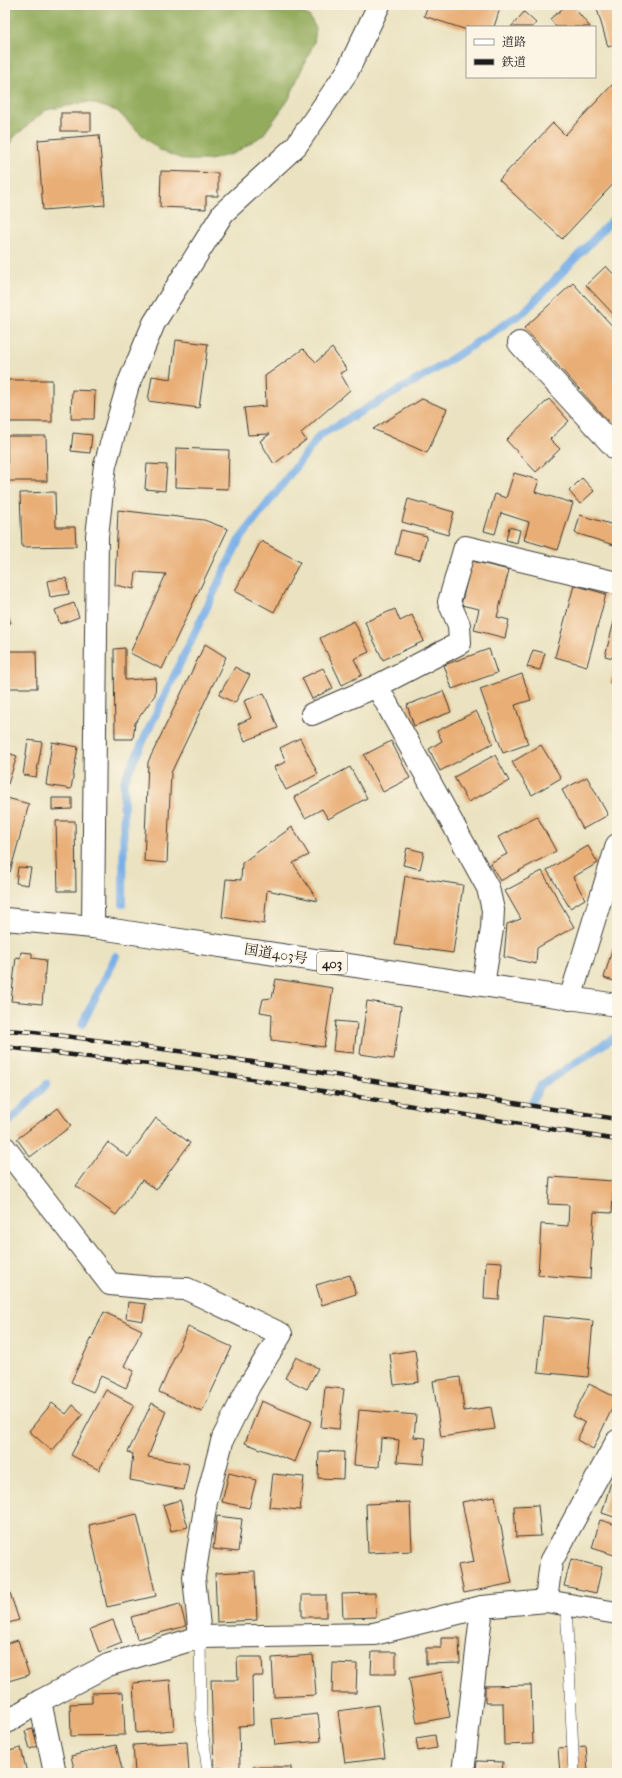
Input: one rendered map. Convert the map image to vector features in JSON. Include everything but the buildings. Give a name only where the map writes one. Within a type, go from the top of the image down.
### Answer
[{"type":"main road","points":[[93,927],[97,536],[105,465],[128,385],[154,323],[222,213],[296,146],[347,72],[379,5]]},
{"type":"main road","points":[[519,343],[617,450]]},
{"type":"main road","points":[[312,714],[377,686],[460,643],[459,625],[449,602],[465,547],[617,583]]},
{"type":"main road","points":[[377,686],[488,888],[493,910],[492,929],[483,985]]},
{"type":"main road","points":[[570,999],[617,845]]},
{"type":"main road","name":"国道403号","points":[[5,919],[93,927],[617,1005]]},
{"type":"main road","points":[[5,1148],[110,1284],[153,1288],[187,1289],[281,1334],[249,1386],[223,1438],[209,1488],[194,1577],[200,1637]]},
{"type":"main road","points":[[556,1602],[551,1562],[617,1441]]},
{"type":"main road","points":[[5,1723],[40,1702],[108,1666],[200,1637],[374,1634],[482,1607],[556,1602],[617,1612]]},
{"type":"main road","points":[[463,1773],[482,1607]]},
{"type":"main road","points":[[40,1702],[55,1773]]},
{"type":"lane","points":[[556,1602],[574,1773]]},
{"type":"lane","points":[[200,1637],[201,1720],[208,1773]]},
{"type":"green space","points":[[5,5],[285,5],[309,16],[316,28],[314,43],[289,99],[263,135],[235,153],[210,160],[185,160],[161,151],[117,111],[89,102],[46,110],[15,136],[5,151]]},
{"type":"waterway","points":[[123,904],[124,781],[238,542],[320,435],[436,369],[525,311],[617,215]]},
{"type":"waterway","points":[[82,1024],[116,956]]},
{"type":"waterway","points":[[532,1102],[541,1085],[615,1037]]},
{"type":"waterway","points":[[5,1126],[47,1084]]},
{"type":"railway","points":[[5,1030],[34,1032],[201,1054],[617,1119]]},
{"type":"railway","points":[[5,1047],[191,1069],[617,1140]]}]
